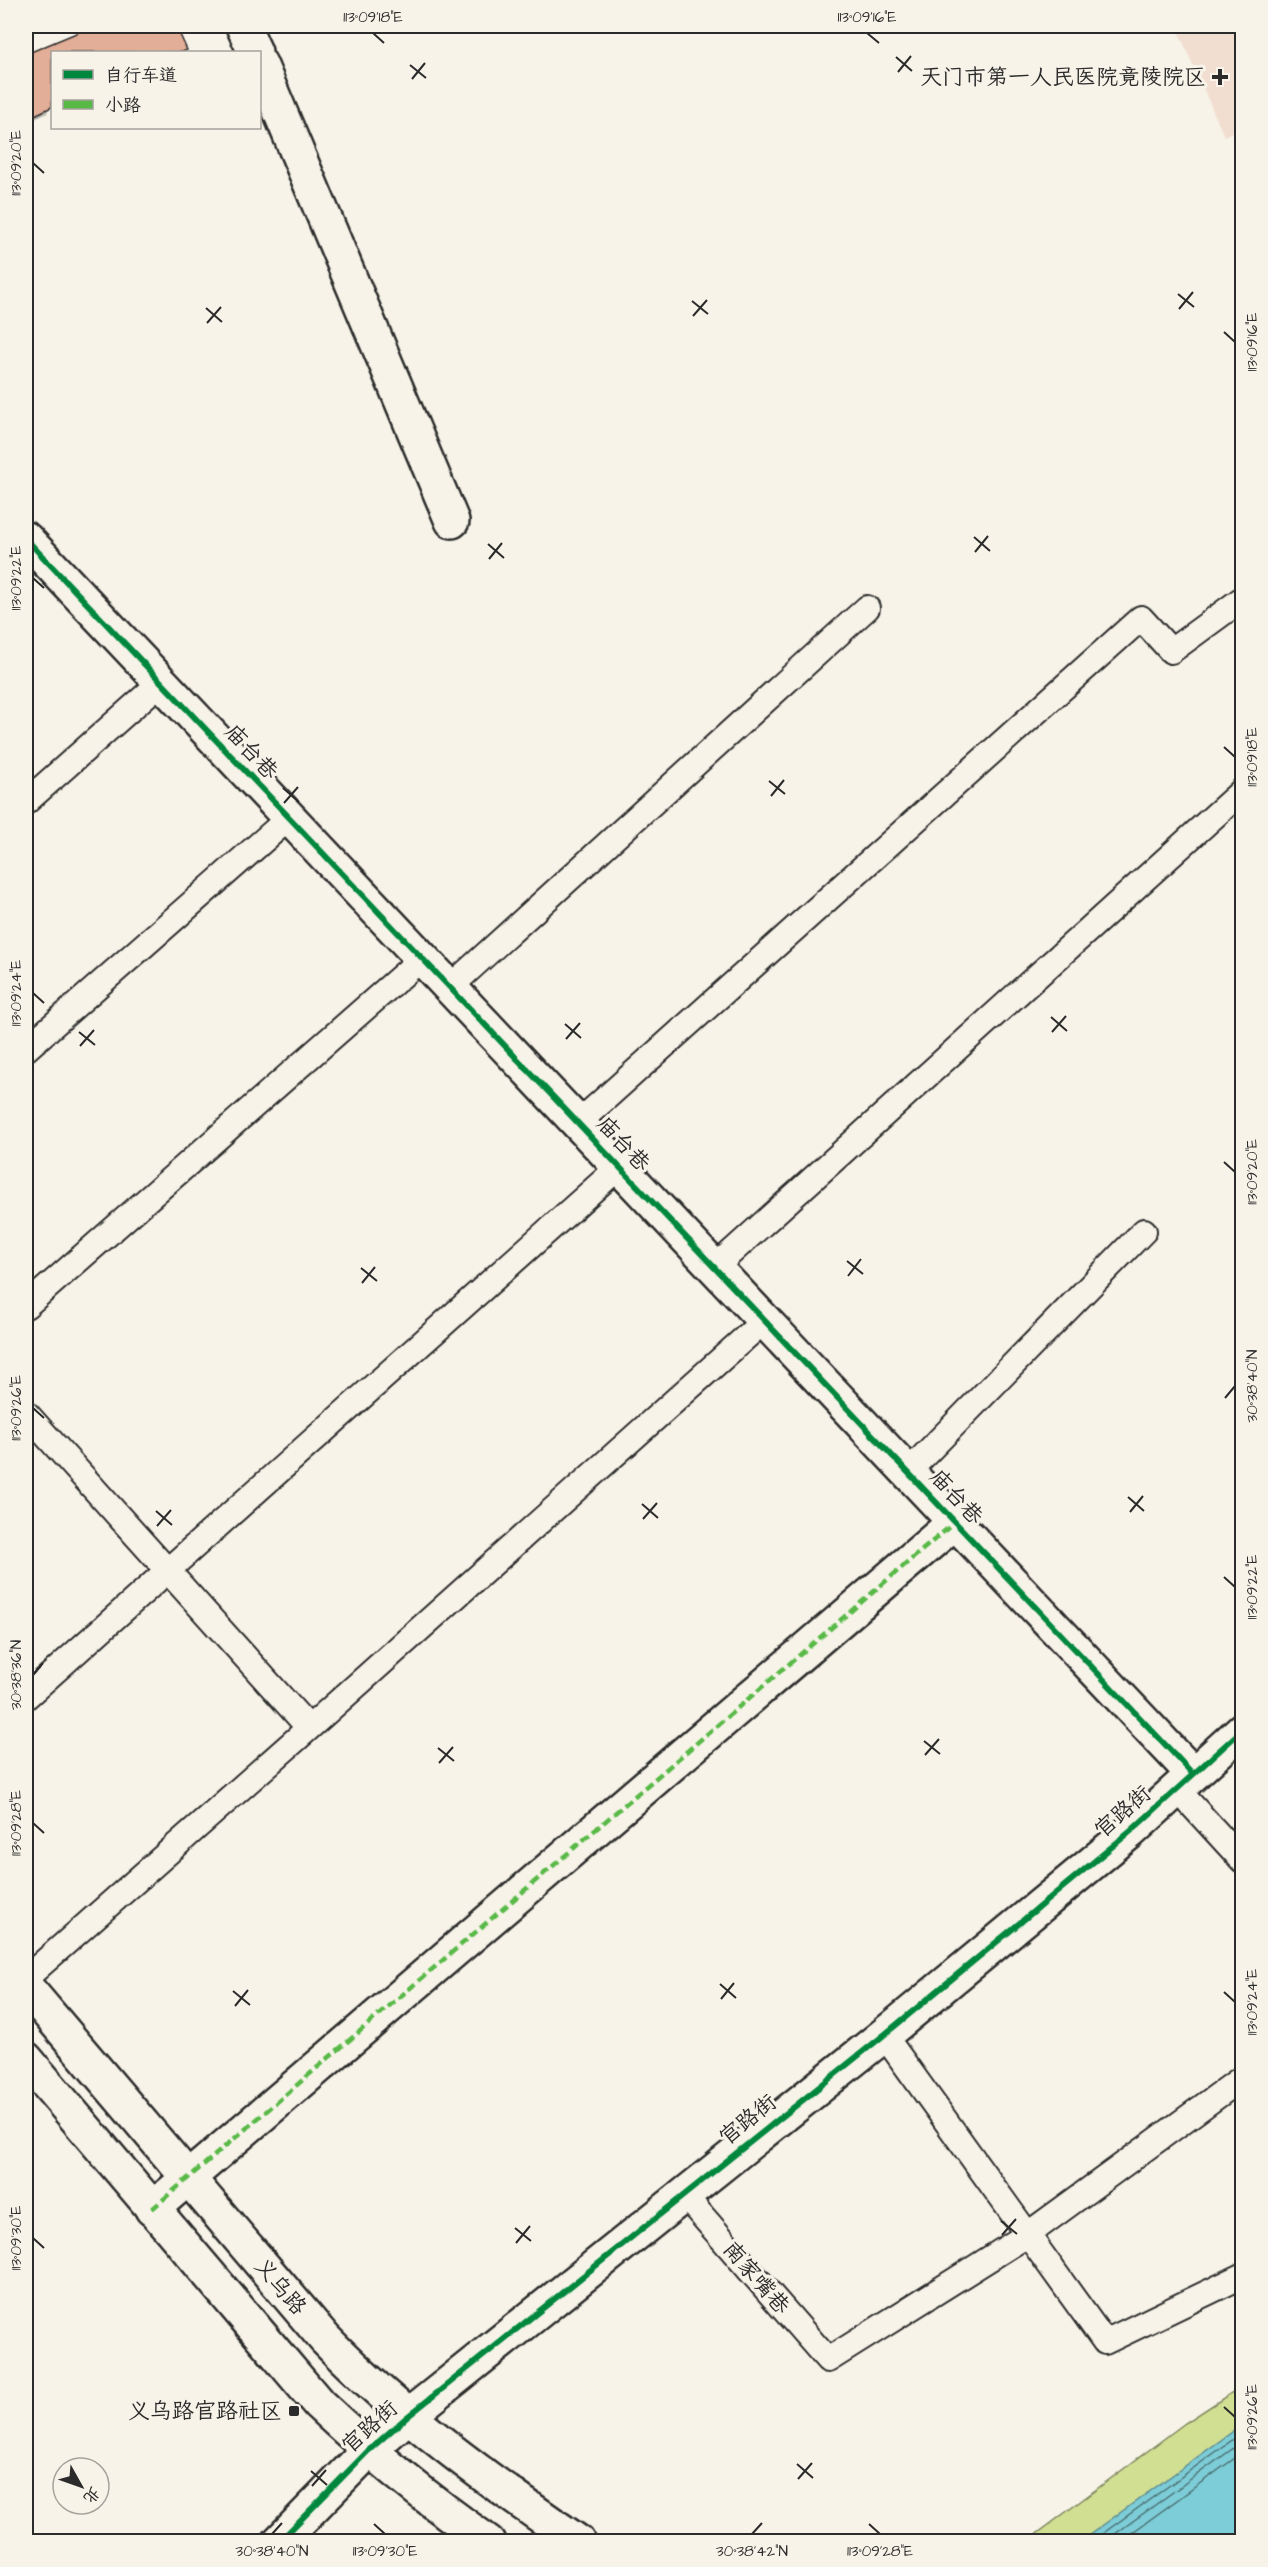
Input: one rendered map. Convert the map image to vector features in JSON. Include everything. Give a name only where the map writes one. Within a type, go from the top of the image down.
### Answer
[{"type":"street","points":[[243,26],[255,51]]},
{"type":"street","points":[[261,66],[452,521]]},
{"type":"street","name":"庙台巷","points":[[26,539],[955,1522],[1185,1781]]},
{"type":"street","points":[[152,2209],[955,1522]]},
{"type":"street","name":"官路街","points":[[279,2541],[368,2451],[407,2417],[884,2035],[1131,1831],[1242,1730]]},
{"type":"street","name":"义乌路","points":[[26,1988],[188,2180],[325,2339],[355,2370],[407,2417],[460,2459],[578,2541]]},
{"type":"street","name":"义乌路","points":[[26,2059],[319,2404],[368,2451],[488,2541]]},
{"type":"lane","points":[[578,1123],[1141,618],[1171,651],[1242,599]]},
{"type":"lane","points":[[449,988],[867,608]]},
{"type":"lane","points":[[26,802],[161,682]]},
{"type":"lane","points":[[714,1268],[1242,791]]},
{"type":"lane","points":[[26,1050],[289,818]]},
{"type":"lane","points":[[26,1306],[421,959]]},
{"type":"lane","points":[[26,1696],[619,1167]]},
{"type":"lane","points":[[908,1472],[1143,1231]]},
{"type":"lane","points":[[26,1978],[765,1320]]},
{"type":"lane","points":[[26,1413],[309,1728]]},
{"type":"lane","points":[[1185,1781],[1242,1860]]},
{"type":"lane","points":[[884,2035],[1105,2342],[1242,2276]]},
{"type":"lane","points":[[1027,2235],[1242,2078]]},
{"type":"lane","name":"南家嘴巷","points":[[684,2195],[828,2360],[1027,2235]]},
{"type":"shaded area","name":"天门市第一人民医院竟陵院区","points":[[1176,26],[1242,26],[1242,128],[1224,136]]},
{"type":"green space","points":[[1242,2386],[1242,2541],[1026,2542],[1185,2423]]},
{"type":"water","points":[[1242,2425],[1242,2541],[1081,2541]]},
{"type":"building","points":[[93,26],[176,26],[187,50],[51,51],[51,107],[26,119],[26,54]]},
{"type":"marked path","points":[[152,2209],[955,1522]]},
{"type":"cycle path","points":[[26,539],[1193,1774]]},
{"type":"cycle path","points":[[279,2542],[368,2451],[407,2417],[884,2035],[1131,1831],[1242,1730]]},
{"type":"place","name":"天门市第一人民医院竟陵院区","points":[[1220,77]]},
{"type":"place","name":"义乌路官路社区","points":[[294,2411]]}]
